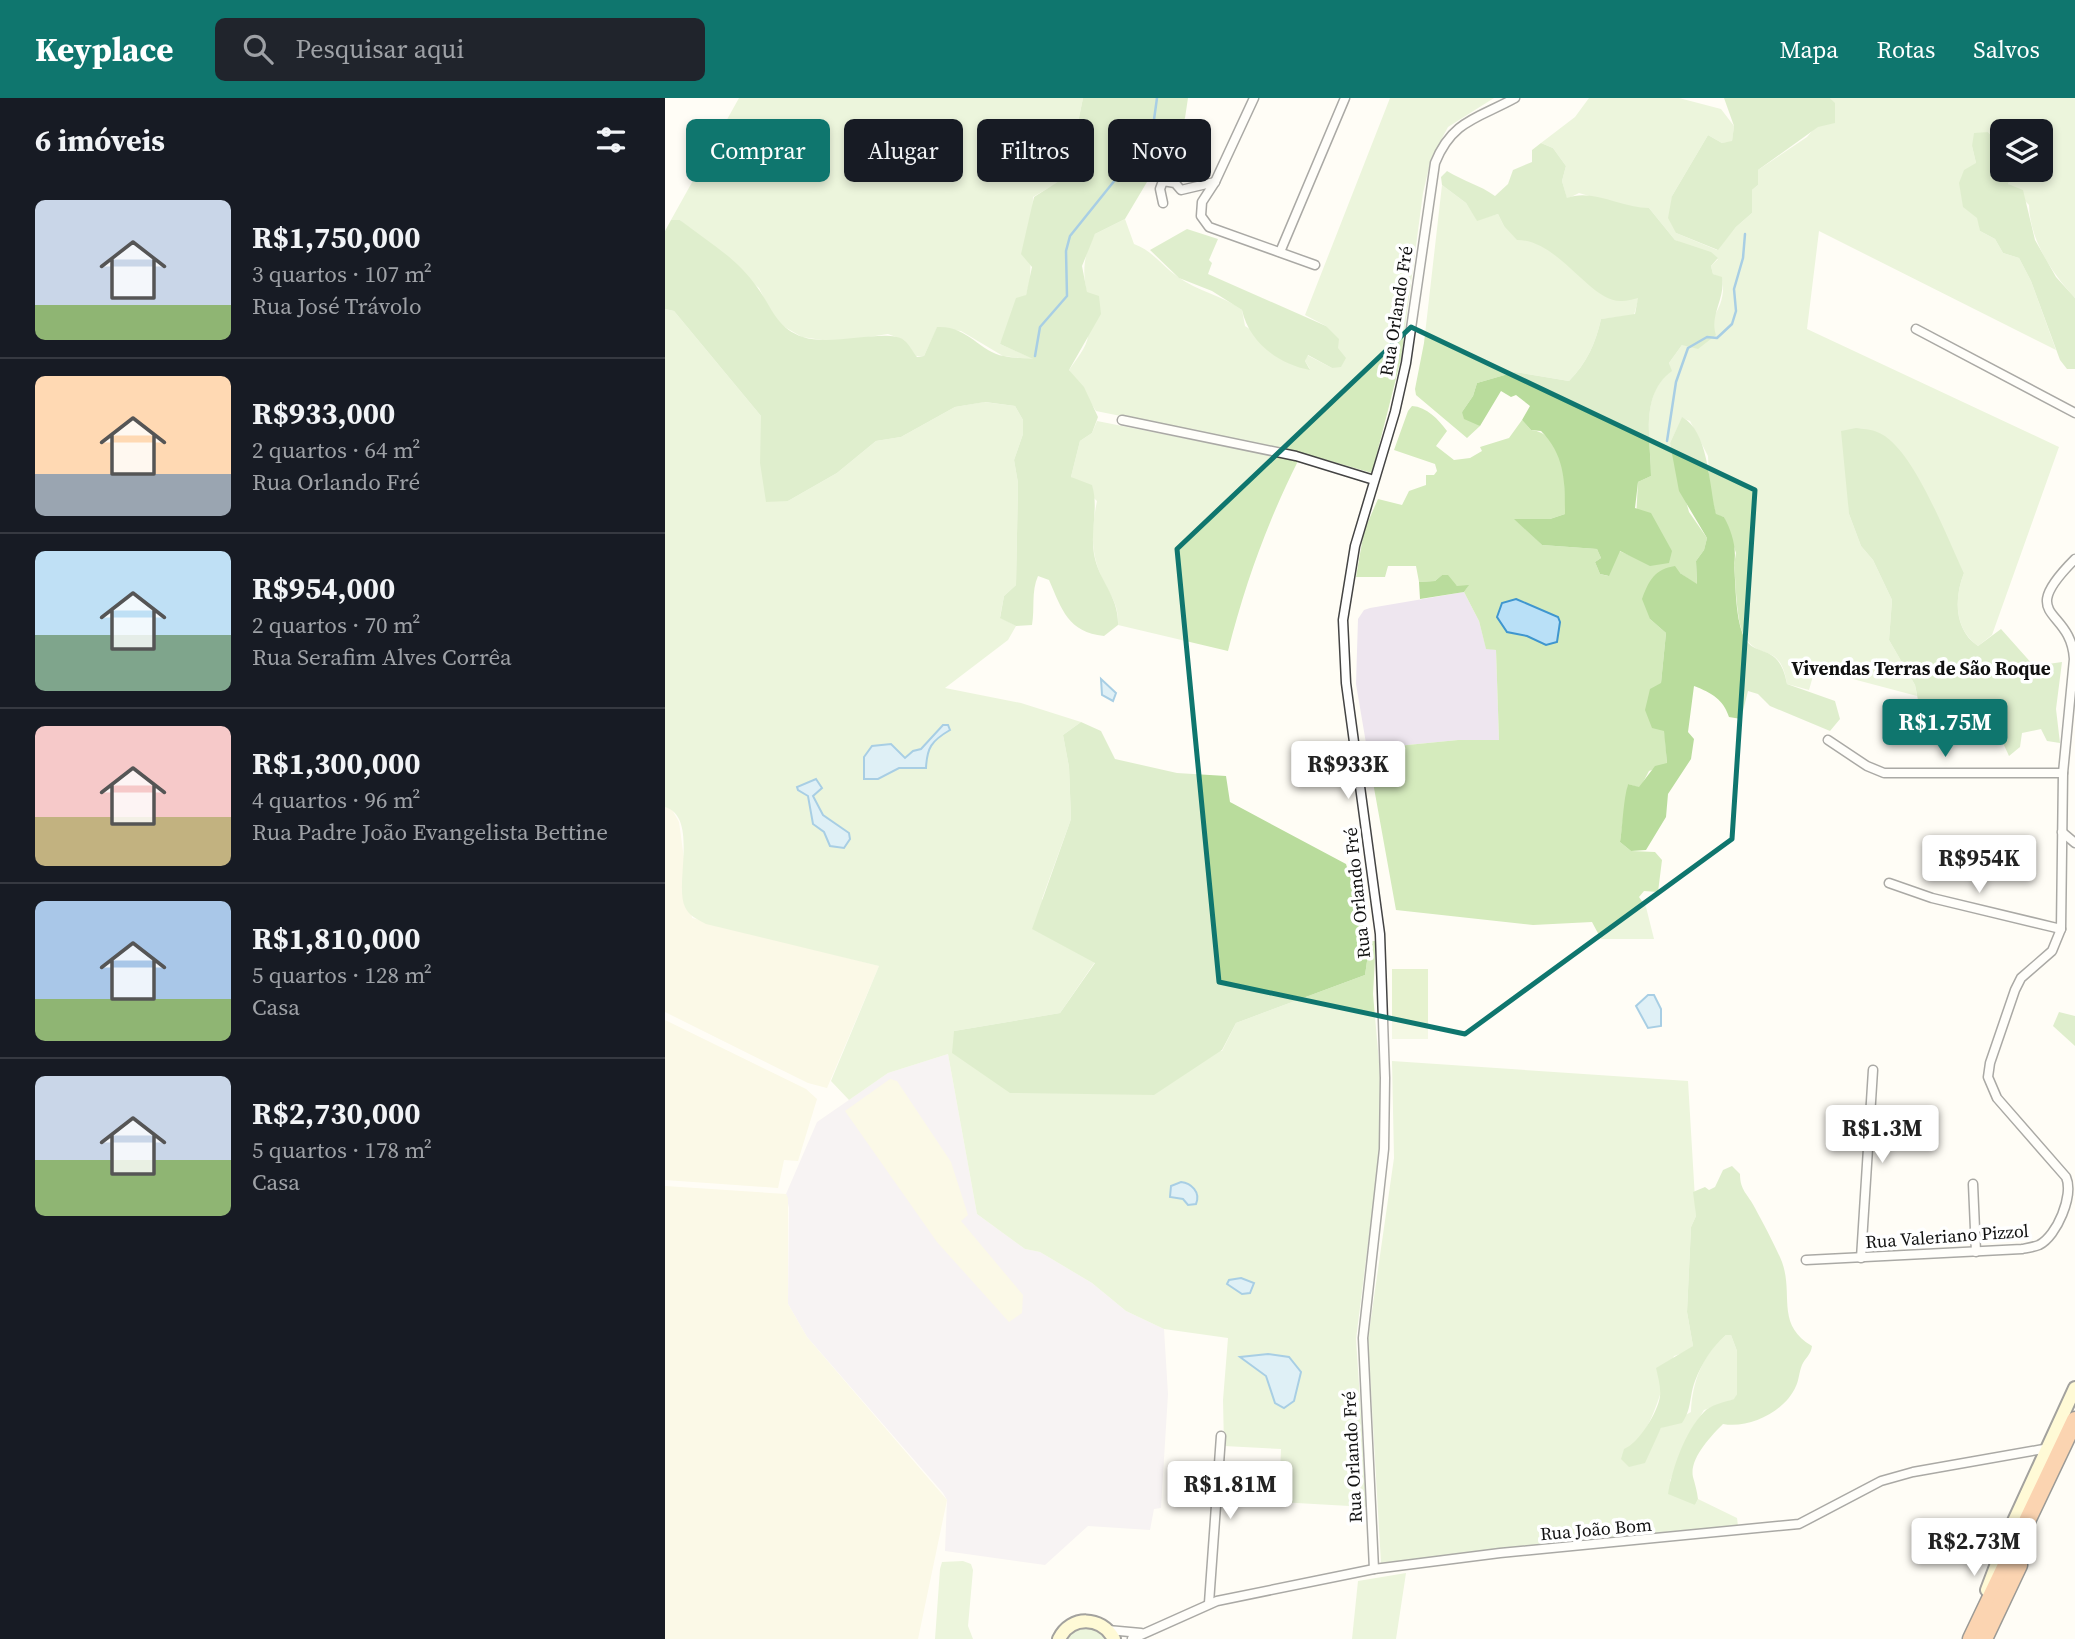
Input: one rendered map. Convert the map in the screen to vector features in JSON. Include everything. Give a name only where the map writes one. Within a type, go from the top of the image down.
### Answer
[{"type":"highway","points":[[1976,1638],[2075,1420]]},
{"type":"highway","points":[[1976,1638],[2074,1451]]},
{"type":"street","name":"Rua Orlando Fré","points":[[1374,1569],[1363,1338],[1384,1149],[1385,1078],[1380,934],[1346,683],[1343,620],[1355,546],[1395,412],[1406,363],[1435,163],[1440,149],[1465,121],[1515,98]]},
{"type":"street","points":[[1254,100],[1215,182],[1202,202],[1201,216],[1209,227],[1315,265]]},
{"type":"street","points":[[1280,251],[1342,100]]},
{"type":"street","points":[[1163,203],[1163,181],[1175,183],[1181,190],[1215,182]]},
{"type":"street","points":[[1916,329],[2075,413]]},
{"type":"street","points":[[1122,420],[1300,457],[1374,480]]},
{"type":"street","points":[[1889,883],[1932,898],[2061,929],[2063,773],[2073,648],[2048,608],[2046,597],[2054,580],[2075,559]]},
{"type":"street","points":[[1828,740],[1867,766],[1884,773],[2063,773]]},
{"type":"street","points":[[2062,832],[2075,843]]},
{"type":"street","name":"Rua Valeriano Pizzol","points":[[1806,1260],[1976,1252],[2040,1244],[2055,1226],[2073,1187],[1997,1098],[1989,1077],[1990,1063],[2015,990],[2021,978],[2052,951],[2061,929]]},
{"type":"street","points":[[1861,1258],[1873,1070]]},
{"type":"street","points":[[1973,1184],[1976,1252]]},
{"type":"street","points":[[1976,1638],[2009,1532],[2075,1388]]},
{"type":"street","points":[[1209,1603],[1221,1436]]},
{"type":"street","name":"Rua João Bom","points":[[1132,1639],[1209,1603],[1374,1569],[1500,1553],[1799,1524],[1881,1481],[1913,1472],[2049,1448]]},
{"type":"street","points":[[1059,1639],[1066,1629],[1081,1621],[1099,1624],[1111,1634],[1141,1633]]},
{"type":"highlighted area","points":[[1411,327],[1755,490],[1732,839],[1465,1034],[1219,982],[1177,549]]},
{"type":"shaded area","points":[[1464,592],[1479,621],[1486,648],[1496,650],[1499,740],[1458,740],[1367,749],[1356,684],[1358,619],[1364,610],[1370,608]]},
{"type":"shaded area","points":[[665,807],[671,808],[679,822],[692,918],[879,966],[827,1088],[808,1083],[665,1012]]},
{"type":"shaded area","points":[[665,1020],[806,1089],[817,1099],[798,1161],[784,1160],[778,1188],[665,1180]]},
{"type":"shaded area","points":[[948,1054],[977,1214],[1025,1249],[1040,1252],[1092,1283],[1126,1311],[1164,1329],[1168,1394],[1161,1508],[1154,1509],[1150,1530],[1088,1526],[1045,1565],[945,1551],[947,1500],[943,1493],[807,1337],[788,1304],[789,1208],[786,1194],[817,1122],[888,1073]]},
{"type":"shaded area","points":[[890,1079],[897,1081],[951,1162],[968,1215],[961,1221],[1023,1295],[1022,1313],[1009,1322],[937,1242],[845,1111]]},
{"type":"shaded area","points":[[665,1186],[786,1194],[788,1304],[807,1337],[947,1500],[918,1639],[665,1639]]},
{"type":"green space","points":[[739,98],[1083,98],[1079,119],[977,119],[977,182],[1058,182],[1033,197],[1030,280],[1026,295],[1000,344],[1036,360],[1003,356],[961,331],[937,328],[924,356],[916,356],[904,340],[888,334],[836,342],[802,337],[776,322],[759,288],[680,220],[671,220],[692,182],[830,182],[830,119],[727,119]]},
{"type":"green space","points":[[1083,98],[1188,98],[1184,119],[1108,119],[1108,182],[1147,182],[1125,219],[1095,234],[1082,266],[1087,292],[1099,296],[1101,314],[1069,370],[1084,387],[1098,417],[1092,433],[1080,441],[1071,477],[1092,485],[1094,494],[1094,554],[1112,597],[1118,625],[1104,636],[1082,630],[1074,624],[1063,610],[1049,580],[1038,576],[1032,625],[1016,626],[1000,618],[1004,596],[1016,585],[1018,483],[1014,460],[1023,434],[1023,420],[1015,406],[985,402],[955,407],[901,437],[876,441],[837,473],[788,501],[766,502],[760,463],[761,416],[674,311],[665,309],[665,231],[671,220],[680,220],[740,267],[757,287],[775,316],[787,328],[803,337],[829,340],[896,337],[904,340],[917,357],[924,356],[937,327],[948,328],[965,334],[995,354],[1033,359],[1000,344],[1016,298],[1026,295],[1032,267],[1021,254],[1034,197],[1058,182],[1094,182],[1094,119],[1079,119]]},
{"type":"green space","points":[[1390,98],[1494,98],[1448,127],[1431,159],[1423,193],[1401,359],[1372,473],[1299,452],[1096,411],[1069,370],[1088,336],[1090,322],[1085,262],[1095,234],[1125,219],[1134,244],[1147,250],[1185,282],[1242,310],[1245,326],[1310,369],[1305,361],[1307,355],[1332,368],[1338,348],[1326,326],[1305,315]]},
{"type":"green space","points":[[1589,98],[1679,98],[1721,109],[1734,126],[1732,142],[1722,143],[1708,135],[1672,196],[1676,233],[1717,250],[1752,213],[1752,190],[1758,185],[1758,170],[1807,137],[1835,104],[1830,98],[2075,98],[2075,298],[2043,255],[2033,231],[2029,205],[2008,184],[2053,182],[2053,119],[1990,119],[1990,134],[1988,132],[1972,146],[1976,163],[1980,231],[1995,239],[2003,253],[2019,258],[2031,281],[2056,350],[1819,231],[1807,329],[2059,447],[1992,635],[1978,646],[1964,631],[1958,603],[1964,573],[1948,542],[1848,490],[1849,514],[1861,546],[1873,560],[1892,600],[1889,640],[1915,685],[1917,696],[1815,669],[1809,690],[1787,684],[1780,662],[1757,649],[1742,631],[1736,592],[1736,553],[1724,517],[1716,515],[1710,492],[1708,456],[1690,421],[1682,418],[1670,443],[1689,512],[1707,538],[1704,550],[1696,561],[1697,585],[1680,573],[1650,619],[1666,633],[1661,683],[1667,764],[1649,771],[1640,788],[1628,784],[1620,842],[1631,851],[1655,852],[1662,860],[1658,892],[1644,891],[1639,897],[1646,907],[1654,939],[1601,939],[1592,922],[1533,925],[1396,910],[1367,749],[1458,740],[1499,740],[1496,650],[1486,649],[1479,621],[1464,592],[1468,586],[1457,586],[1442,575],[1435,581],[1419,582],[1416,566],[1388,566],[1385,577],[1356,577],[1364,531],[1378,499],[1402,505],[1409,491],[1426,485],[1426,475],[1434,475],[1437,471],[1435,464],[1394,450],[1408,411],[1412,406],[1417,407],[1436,418],[1447,431],[1436,446],[1454,460],[1470,458],[1482,451],[1480,447],[1509,438],[1522,420],[1531,430],[1552,441],[1562,463],[1565,514],[1550,519],[1515,519],[1542,545],[1597,549],[1601,558],[1595,562],[1600,574],[1608,576],[1619,551],[1634,557],[1638,482],[1651,476],[1649,420],[1654,393],[1671,371],[1669,363],[1682,345],[1689,345],[1703,330],[1715,315],[1722,298],[1722,278],[1713,274],[1711,266],[1718,259],[1675,240],[1649,208],[1629,208],[1579,193],[1567,199],[1562,181],[1566,166],[1553,148],[1541,143],[1575,117]]},
{"type":"green space","points":[[1724,98],[1830,98],[1835,103],[1835,123],[1818,127],[1758,170],[1758,185],[1752,190],[1752,213],[1736,227],[1718,250],[1676,233],[1668,218],[1672,196],[1708,135],[1722,143],[1732,141],[1734,126]]},
{"type":"green space","points":[[1974,133],[1990,134],[1990,182],[2009,182],[2008,184],[2023,190],[2035,240],[2056,277],[2075,298],[2075,369],[2067,369],[2060,360],[2031,281],[2019,258],[2003,253],[1995,239],[1980,231],[1977,218],[1963,207],[1959,183],[1964,170],[1976,163],[1972,146]]},
{"type":"green space","points":[[1541,143],[1553,148],[1566,166],[1562,181],[1567,198],[1587,195],[1649,208],[1675,240],[1711,252],[1718,258],[1711,266],[1713,274],[1722,277],[1723,285],[1715,320],[1716,335],[1698,349],[1682,345],[1669,363],[1672,371],[1662,381],[1651,406],[1651,476],[1638,482],[1635,508],[1651,513],[1672,551],[1669,563],[1650,566],[1620,551],[1609,576],[1600,574],[1595,562],[1601,558],[1597,549],[1542,545],[1514,519],[1550,519],[1565,514],[1564,480],[1559,459],[1549,440],[1541,431],[1531,430],[1522,420],[1530,406],[1516,395],[1511,397],[1501,391],[1480,426],[1464,419],[1462,412],[1473,396],[1477,383],[1515,372],[1569,381],[1590,352],[1601,319],[1635,314],[1638,298],[1622,301],[1610,299],[1586,283],[1547,250],[1533,243],[1517,240],[1504,226],[1498,214],[1477,221],[1466,203],[1442,185],[1441,177],[1447,171],[1495,196],[1508,184],[1513,170],[1532,162],[1532,150]]},
{"type":"green space","points":[[1442,185],[1466,203],[1477,220],[1498,214],[1504,226],[1546,246],[1600,293],[1639,297],[1634,315],[1601,319],[1590,352],[1569,381],[1515,372],[1477,383],[1473,396],[1462,412],[1480,426],[1467,438],[1416,395],[1415,389],[1424,343]]},
{"type":"green space","points":[[1187,229],[1218,239],[1209,260],[1212,263],[1208,274],[1326,326],[1339,339],[1338,348],[1346,358],[1341,367],[1332,368],[1308,355],[1305,361],[1310,370],[1276,357],[1251,332],[1242,310],[1212,291],[1179,278],[1150,250]]},
{"type":"green space","points":[[665,309],[674,311],[761,416],[761,437],[788,501],[837,473],[876,441],[901,437],[955,407],[984,402],[1015,406],[1023,420],[1023,434],[1014,460],[1018,483],[1016,585],[1004,596],[1000,617],[1016,626],[1008,640],[945,688],[1021,703],[1081,722],[1063,735],[1069,767],[1071,819],[1042,899],[1095,962],[1060,1013],[954,1031],[1222,1051],[1236,1023],[1365,975],[1370,941],[1376,941],[1373,994],[1380,1074],[1380,1149],[1356,1339],[1367,1507],[1279,1502],[1281,1449],[1224,1446],[1223,1400],[1228,1338],[1164,1329],[1126,1311],[1092,1283],[1040,1252],[1025,1249],[977,1214],[948,1054],[888,1073],[849,1100],[831,1081],[879,966],[706,924],[694,917],[685,907],[682,897],[684,852],[681,824],[675,813],[665,807]]},
{"type":"green space","points":[[1682,417],[1698,434],[1707,461],[1716,514],[1724,517],[1731,534],[1735,552],[1737,610],[1743,635],[1753,647],[1778,661],[1787,684],[1835,701],[1840,719],[1830,731],[1770,706],[1758,694],[1748,691],[1741,719],[1729,717],[1716,697],[1694,686],[1688,732],[1694,739],[1691,759],[1668,794],[1666,817],[1646,850],[1631,851],[1620,842],[1628,784],[1639,787],[1655,766],[1667,763],[1664,731],[1652,728],[1645,710],[1650,689],[1661,683],[1666,633],[1650,619],[1642,599],[1654,576],[1675,566],[1680,573],[1697,584],[1696,561],[1704,550],[1707,538],[1679,491],[1670,443]]},
{"type":"green space","points":[[1097,421],[1298,461],[1258,554],[1228,651],[1118,625],[1115,603],[1103,581],[1093,546],[1097,501],[1071,477],[1080,441],[1092,433]]},
{"type":"green space","points":[[1856,428],[1875,431],[1890,440],[1916,473],[1928,495],[1964,573],[1958,613],[1970,639],[1978,646],[2001,629],[2034,666],[2062,662],[2056,709],[2060,743],[2047,741],[2041,729],[2022,733],[2020,747],[2009,756],[2003,743],[1987,732],[1965,736],[1919,705],[1915,685],[1889,640],[1892,600],[1873,560],[1861,546],[1849,514],[1841,431]]},
{"type":"green space","points":[[1442,575],[1448,575],[1457,586],[1469,585],[1464,592],[1420,599],[1419,582],[1435,581]]},
{"type":"green space","points":[[1081,722],[1101,731],[1115,759],[1177,773],[1226,776],[1230,802],[1346,864],[1370,941],[1365,975],[1236,1023],[1222,1050],[1154,1095],[1010,1093],[952,1053],[954,1031],[1060,1013],[1095,963],[1032,929],[1071,819],[1069,767],[1063,735]]},
{"type":"green space","points":[[1392,969],[1428,969],[1428,1039],[1392,1039]]},
{"type":"green space","points":[[2059,1012],[2075,1016],[2075,1046],[2053,1026]]},
{"type":"green space","points":[[1392,1061],[1688,1081],[1696,1216],[1691,1227],[1687,1312],[1693,1346],[1689,1351],[1674,1356],[1653,1414],[1635,1445],[1647,1453],[1661,1428],[1691,1412],[1700,1369],[1718,1343],[1726,1335],[1731,1335],[1737,1351],[1735,1399],[1704,1410],[1688,1436],[1670,1481],[1695,1505],[1698,1499],[1737,1518],[1738,1526],[1381,1563],[1368,1339],[1394,1158]]},
{"type":"green space","points":[[1732,1166],[1740,1174],[1743,1189],[1782,1262],[1789,1318],[1793,1328],[1812,1346],[1802,1365],[1796,1386],[1784,1404],[1755,1421],[1723,1424],[1702,1448],[1693,1470],[1698,1499],[1695,1505],[1668,1494],[1670,1484],[1680,1451],[1697,1420],[1707,1410],[1734,1399],[1737,1394],[1737,1351],[1731,1335],[1726,1335],[1721,1340],[1704,1362],[1682,1423],[1661,1428],[1645,1463],[1629,1467],[1621,1459],[1624,1449],[1641,1434],[1656,1410],[1660,1393],[1656,1368],[1693,1346],[1687,1312],[1691,1227],[1696,1216],[1693,1192],[1705,1187],[1709,1190],[1715,1187],[1723,1170]]},
{"type":"green space","points":[[963,1561],[971,1564],[973,1570],[968,1626],[973,1639],[935,1639],[942,1562]]},
{"type":"green space","points":[[1406,1573],[1396,1639],[1352,1639],[1358,1581]]},
{"type":"green space","points":[[1079,1626],[1095,1626],[1109,1639],[1064,1639]]},
{"type":"water","points":[[1516,599],[1558,617],[1560,622],[1557,642],[1546,645],[1527,636],[1507,632],[1497,617],[1502,603]]},
{"type":"water","points":[[1101,679],[1116,693],[1113,701],[1102,695]]},
{"type":"water","points":[[943,725],[948,725],[950,730],[931,746],[926,768],[899,768],[878,779],[864,779],[864,757],[872,746],[891,744],[905,758],[913,751],[921,749]]},
{"type":"water","points":[[816,779],[822,788],[813,796],[823,815],[849,833],[850,839],[844,848],[830,846],[824,832],[813,824],[808,796],[798,790],[797,787]]},
{"type":"water","points":[[1648,995],[1654,995],[1661,1009],[1661,1026],[1648,1028],[1636,1006]]},
{"type":"water","points":[[1181,1182],[1194,1189],[1196,1204],[1188,1205],[1183,1199],[1170,1197],[1171,1186]]},
{"type":"water","points":[[1241,1278],[1254,1283],[1250,1293],[1242,1294],[1227,1284],[1229,1280]]},
{"type":"water","points":[[1268,1354],[1289,1357],[1301,1372],[1294,1401],[1284,1408],[1275,1403],[1266,1376],[1240,1357]]},
{"type":"waterway","points":[[1035,356],[1040,327],[1067,296],[1066,251],[1070,236],[1152,134],[1157,98]]},
{"type":"waterway","points":[[1667,441],[1676,382],[1688,348],[1707,337],[1717,338],[1732,324],[1736,311],[1734,289],[1743,258],[1745,234]]},
{"type":"district","name":"Vivendas Terras de São Roque","points":[[1921,668]]}]
